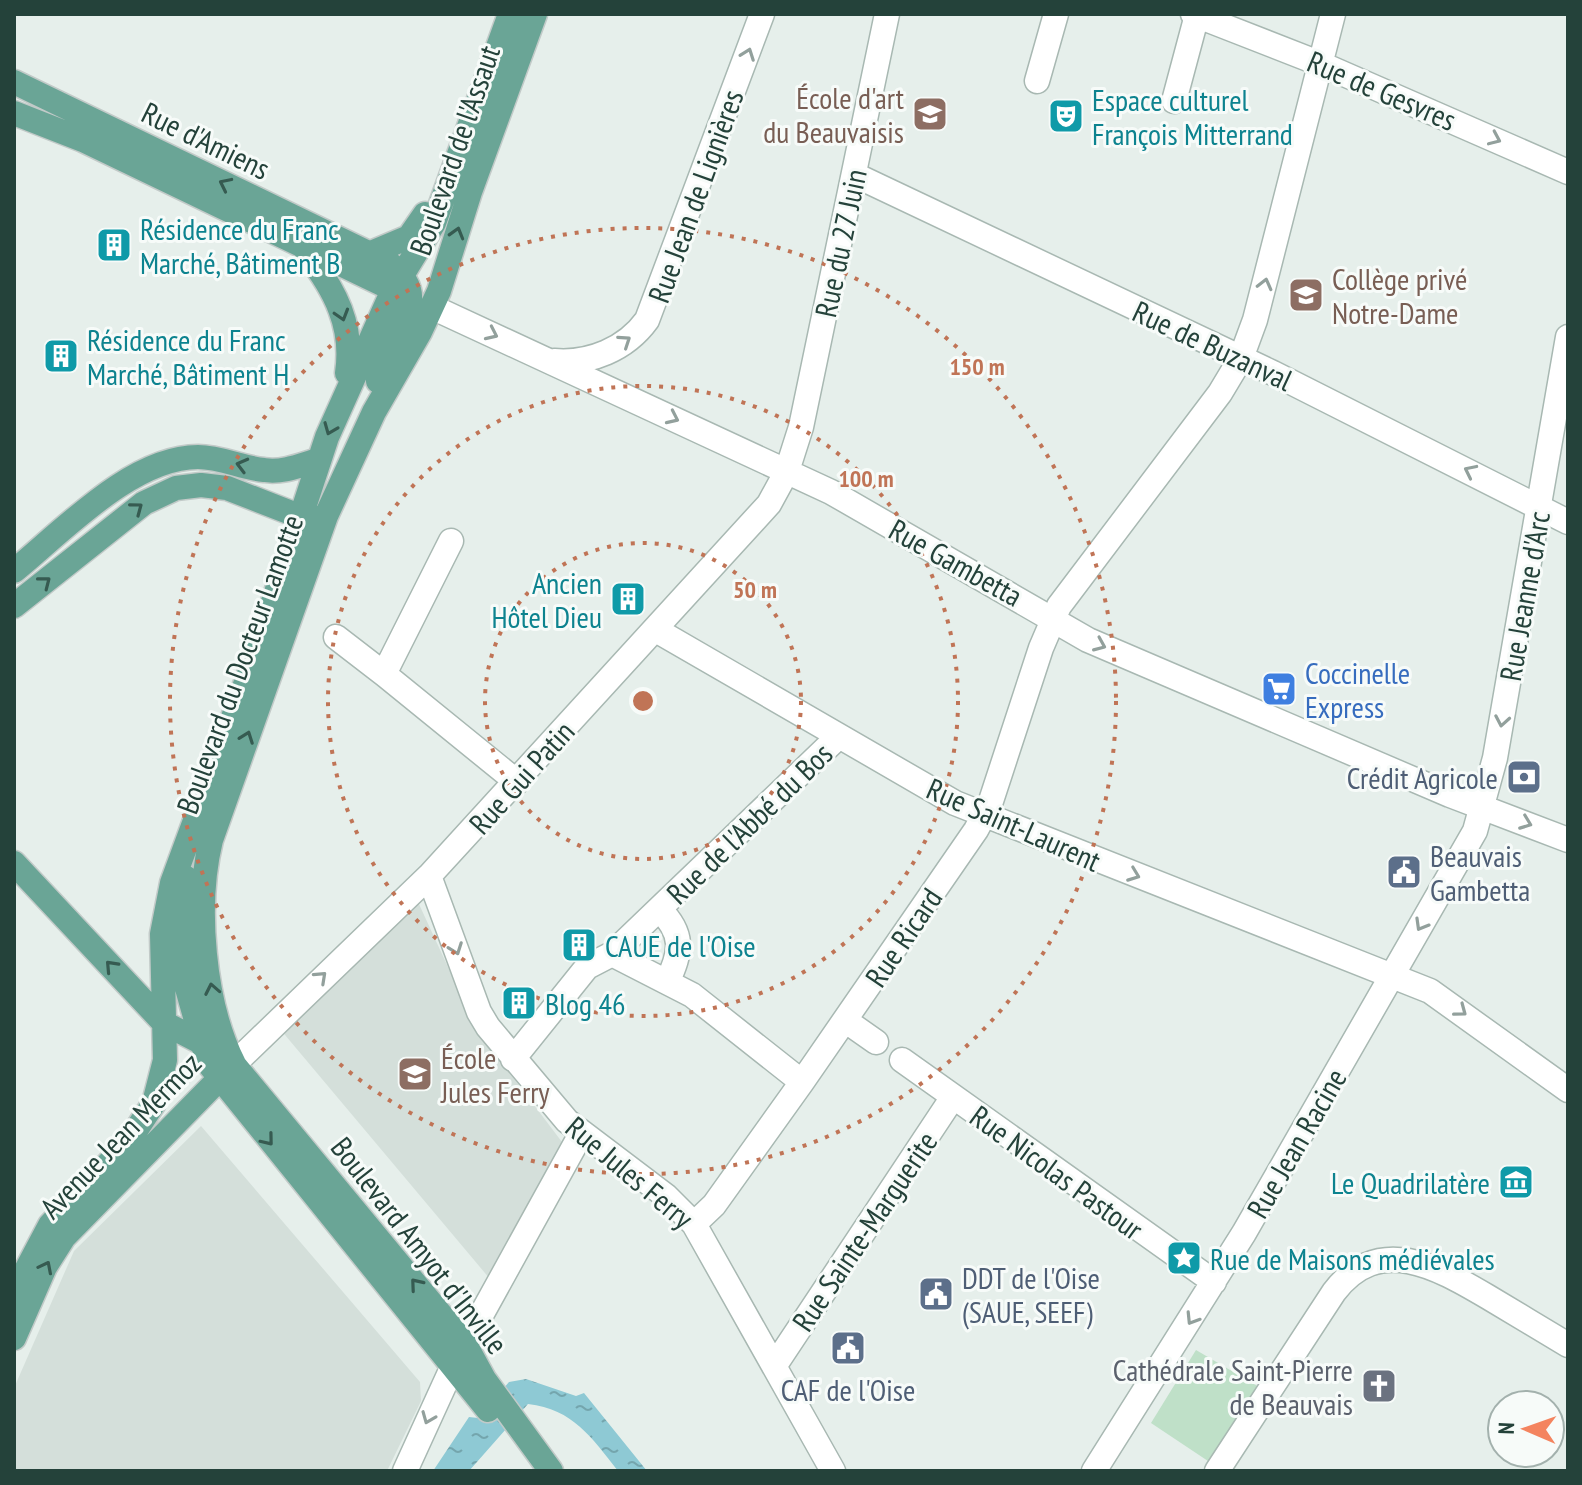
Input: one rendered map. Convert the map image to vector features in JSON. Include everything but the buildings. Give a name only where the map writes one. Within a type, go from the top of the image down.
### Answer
[{"type":"main road","name":"Boulevard de l'Assaut","points":[[456,159],[510,14]]},
{"type":"main road","name":"Boulevard de l'Assaut","points":[[410,292],[535,14]]},
{"type":"main road","name":"Rue d'Amiens","points":[[14,82],[371,253],[410,292]]},
{"type":"main road","name":"Rue d'Amiens","points":[[14,113],[83,140],[303,249],[410,292]]},
{"type":"main road","points":[[371,253],[409,237],[456,159]]},
{"type":"main road","name":"Boulevard du Docteur Lamotte","points":[[226,1072],[207,958],[203,901],[206,862],[217,819],[326,516],[350,461],[456,159]]},
{"type":"main road","points":[[303,249],[329,282],[343,314],[349,354],[343,398]]},
{"type":"main road","name":"Boulevard du Docteur Lamotte","points":[[164,1023],[165,913],[172,883],[252,666],[318,460],[343,398],[410,292]]},
{"type":"main road","points":[[14,571],[108,495],[156,464],[185,458],[210,458],[276,471],[318,460]]},
{"type":"main road","points":[[14,606],[144,503],[165,491],[201,485],[227,488],[299,516],[326,516]]},
{"type":"main road","name":"Boulevard du Docteur Lamotte","points":[[200,1042],[185,981],[182,915],[189,862],[209,786]]},
{"type":"main road","points":[[14,863],[164,1023],[221,1052],[226,1072]]},
{"type":"main road","name":"Avenue Jean Mermoz","points":[[14,1293],[50,1225],[119,1152],[148,1116],[164,1071],[164,1023]]},
{"type":"main road","name":"Avenue Jean Mermoz","points":[[14,1338],[45,1267],[64,1237],[226,1072]]},
{"type":"main road","name":"Boulevard Amyot d'Inville","points":[[226,1072],[465,1344],[485,1393]]},
{"type":"main road","name":"Boulevard Amyot d'Inville","points":[[226,1072],[453,1366],[485,1393],[551,1471]]},
{"type":"main road","name":"Boulevard Amyot d'Inville","points":[[515,1430],[541,1471]]},
{"type":"street","name":"Rue Jean de Lignières","points":[[552,361],[578,361],[601,355],[625,343],[647,320],[762,14]]},
{"type":"street","name":"Rue du 27 Juin","points":[[787,471],[801,427],[887,14]]},
{"type":"street","points":[[1037,81],[1056,14]]},
{"type":"street","name":"Rue Ricard","points":[[694,1224],[714,1205],[846,1021],[984,816],[1052,619],[1067,592],[1220,393],[1241,358],[1255,320],[1333,14]]},
{"type":"street","points":[[1174,101],[1195,15]]},
{"type":"street","name":"Rue de Gesvres","points":[[1195,15],[1321,64],[1568,172]]},
{"type":"street","name":"Rue d'Amiens","points":[[14,104],[83,140]]},
{"type":"street","name":"Rue de Buzanval","points":[[855,175],[1241,358],[1568,522]]},
{"type":"street","name":"Rue Gambetta","points":[[410,292],[787,471],[1088,640],[1568,840]]},
{"type":"street","name":"Rue Jeanne d'Arc","points":[[1483,807],[1568,337]]},
{"type":"street","name":"Rue Gui Patin","points":[[226,1072],[429,876],[517,782],[769,504],[787,471]]},
{"type":"street","points":[[384,674],[451,541]]},
{"type":"street","name":"Rue Saint-Laurent","points":[[656,630],[941,796],[984,816],[1392,976],[1449,1002],[1568,1090]]},
{"type":"street","points":[[336,637],[517,782]]},
{"type":"street","name":"Rue de l'Abbé du Bos","points":[[513,1059],[587,967],[612,954],[839,736]]},
{"type":"street","name":"Rue Jean Racine","points":[[1094,1471],[1214,1282],[1469,843],[1483,807]]},
{"type":"street","name":"Rue Jules Ferry","points":[[429,876],[479,1012],[513,1059],[581,1134],[666,1196],[694,1224],[833,1471]]},
{"type":"street","name":"Rue de l'Abbé du Bos","points":[[659,909],[675,927],[680,945],[667,982]]},
{"type":"street","points":[[612,954],[692,995],[802,1082]]},
{"type":"street","points":[[846,1021],[876,1042]]},
{"type":"street","name":"Rue Nicolas Pastour","points":[[902,1060],[1214,1282]]},
{"type":"street","name":"Rue Sainte-Marguerite","points":[[775,1365],[953,1097]]},
{"type":"street","points":[[405,1471],[453,1366],[581,1134]]},
{"type":"street","points":[[1217,1471],[1303,1338],[1350,1272],[1372,1263],[1408,1260],[1444,1271],[1568,1345]]},
{"type":"shaded area","name":"École Jules Ferry","points":[[418,902],[477,1030],[562,1142],[490,1279],[280,1029]]},
{"type":"shaded area","points":[[201,1126],[420,1382],[421,1401],[387,1471],[14,1471],[14,1388],[74,1251]]},
{"type":"green space","points":[[1196,1350],[1259,1387],[1211,1463],[1151,1423]]},
{"type":"water","points":[[526,1379],[576,1396],[584,1393],[647,1471],[618,1471],[580,1427],[557,1412],[528,1404],[469,1471],[433,1471],[469,1417],[478,1418],[509,1382]]},
{"type":"place","name":"École d'art du Beauvaisis","points":[[930,114]]},
{"type":"place","name":"Espace culturel François Mitterrand","points":[[1066,116]]},
{"type":"place","name":"Résidence du Franc Marché, Bâtiment B","points":[[114,245]]},
{"type":"place","name":"Collège privé Notre-Dame","points":[[1306,295]]},
{"type":"place","name":"Résidence du Franc Marché, Bâtiment H","points":[[61,356]]},
{"type":"place","name":"Ancien Hôtel Dieu","points":[[628,599]]},
{"type":"place","name":"Coccinelle Express","points":[[1279,689]]},
{"type":"place","name":"Crédit Agricole","points":[[1524,777]]},
{"type":"place","name":"Beauvais Gambetta","points":[[1404,872]]},
{"type":"place","name":"CAUE de l'Oise","points":[[579,945]]},
{"type":"place","name":"Blog 46","points":[[519,1003]]},
{"type":"place","name":"École Jules Ferry","points":[[415,1074]]},
{"type":"place","name":"Le Quadrilatère","points":[[1516,1182]]},
{"type":"place","name":"Rue de Maisons médiévales","points":[[1184,1258]]},
{"type":"place","name":"DDT de l'Oise (SAUE, SEEF)","points":[[936,1294]]},
{"type":"place","name":"CAF de l'Oise","points":[[848,1348]]},
{"type":"place","name":"Cathédrale Saint-Pierre de Beauvais","points":[[1379,1386]]}]
